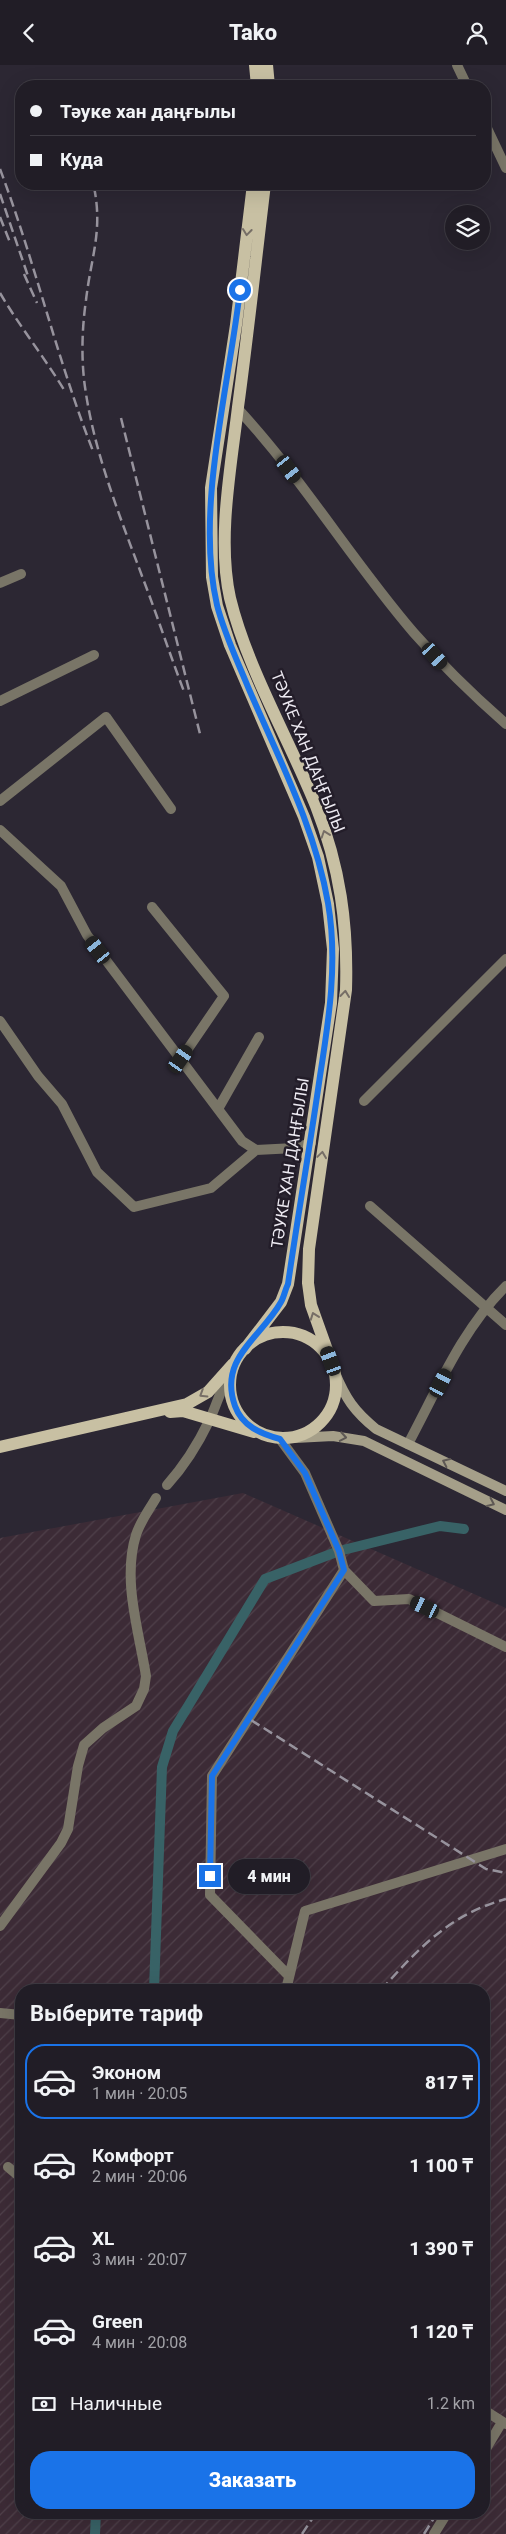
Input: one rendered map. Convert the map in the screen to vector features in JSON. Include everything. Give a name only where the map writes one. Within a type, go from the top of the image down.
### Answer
[{"type":"main road","points":[[255,65],[257,80]]},
{"type":"main road","points":[[267,65],[268,80]]},
{"type":"main road","name":"ТӘУКЕ ХАН ДАҢҒЫЛЫ","points":[[253,190],[242,326],[238,409],[227,490],[226,573],[231,599],[252,660],[316,807],[342,891],[347,949],[346,989],[309,1249],[308,1283],[311,1305],[333,1367]]},
{"type":"main road","name":"ТӘУКЕ ХАН ДАҢҒЫЛЫ","points":[[245,1349],[281,1302],[288,1284],[331,1003],[332,949],[328,904],[318,857],[304,817],[230,645],[218,607],[212,577],[211,488],[242,326],[264,190]]},
{"type":"main road","points":[[211,488],[227,490]]},
{"type":"main road","points":[[293,1247],[309,1249]]},
{"type":"main road","points":[[0,1447],[186,1404],[208,1392],[235,1365],[245,1349],[261,1337],[281,1332],[301,1335],[318,1345],[333,1367],[347,1400],[361,1417],[376,1429],[506,1491]]},
{"type":"main road","points":[[235,1365],[231,1377],[231,1395],[237,1412],[249,1426],[264,1435]]},
{"type":"main road","points":[[295,1437],[314,1429],[329,1414],[336,1394],[333,1367]]},
{"type":"main road","points":[[158,1412],[183,1411],[280,1439],[333,1436],[364,1441],[506,1510]]},
{"type":"street","points":[[458,65],[464,80]]},
{"type":"street","points":[[491,137],[506,169]]},
{"type":"street","points":[[238,409],[266,439],[413,632],[457,681],[506,724]]},
{"type":"street","points":[[0,583],[21,574]]},
{"type":"street","points":[[0,701],[94,655]]},
{"type":"street","points":[[0,801],[106,717],[171,809]]},
{"type":"street","points":[[0,829],[61,886],[87,935],[242,1141],[256,1150],[294,1148],[311,1143]]},
{"type":"street","points":[[152,907],[224,996],[181,1059]]},
{"type":"street","points":[[364,1101],[506,959]]},
{"type":"street","points":[[0,1021],[38,1076],[62,1104],[98,1172],[134,1207],[211,1188],[256,1150]]},
{"type":"street","points":[[218,1109],[259,1037]]},
{"type":"street","points":[[370,1206],[506,1325]]},
{"type":"street","points":[[408,1445],[466,1336],[485,1307],[506,1286]]},
{"type":"street","points":[[167,1485],[185,1465],[210,1419],[222,1385],[235,1365]]},
{"type":"street","points":[[280,1439],[305,1473],[339,1551],[344,1570],[374,1601],[409,1599],[506,1647]]},
{"type":"street","points":[[0,1926],[61,1843],[68,1829],[78,1766],[84,1745],[102,1728],[136,1706],[144,1689],[146,1676],[130,1582],[132,1552],[136,1534],[156,1498]]},
{"type":"street","points":[[289,1977],[210,1895],[212,1776],[344,1570]]},
{"type":"street","points":[[287,1984],[305,1911],[506,1849]]},
{"type":"street","points":[[0,2013],[15,2014]]},
{"type":"street","points":[[8,2167],[15,2173]]},
{"type":"street","points":[[490,2414],[504,2423],[490,2443]]},
{"type":"street","points":[[434,2534],[443,2519]]},
{"type":"shaded area","points":[[243,1493],[506,1608],[506,2534],[0,2534],[0,1538]]},
{"type":"waterway","points":[[154,1984],[162,1767],[173,1731],[265,1579],[339,1551],[440,1526],[464,1529]]},
{"type":"waterway","points":[[95,2534],[96,2519]]},
{"type":"railway","points":[[0,169],[13,204],[68,381],[93,451]]},
{"type":"railway","points":[[94,190],[97,231],[88,285],[82,343],[89,411],[108,483],[185,694]]},
{"type":"railway","points":[[0,194],[29,279]]},
{"type":"railway","points":[[0,217],[11,245]]},
{"type":"railway","points":[[24,274],[37,303]]},
{"type":"railway","points":[[0,293],[66,393]]},
{"type":"railway","points":[[121,418],[200,734]]},
{"type":"railway","points":[[251,1720],[486,1869],[506,1873]]},
{"type":"railway","points":[[387,1984],[436,1935],[468,1914],[506,1899]]},
{"type":"railway","points":[[302,2534],[312,2519]]},
{"type":"railway","points":[[424,2534],[433,2519]]},
{"type":"route","points":[[210,1876],[212,1776],[344,1570],[339,1551],[305,1473],[280,1439],[264,1435],[249,1426],[237,1412],[231,1395],[231,1377],[237,1360],[281,1302],[288,1284],[331,1003],[332,949],[328,904],[318,857],[304,817],[230,645],[218,607],[212,577],[211,488],[240,290]]}]
